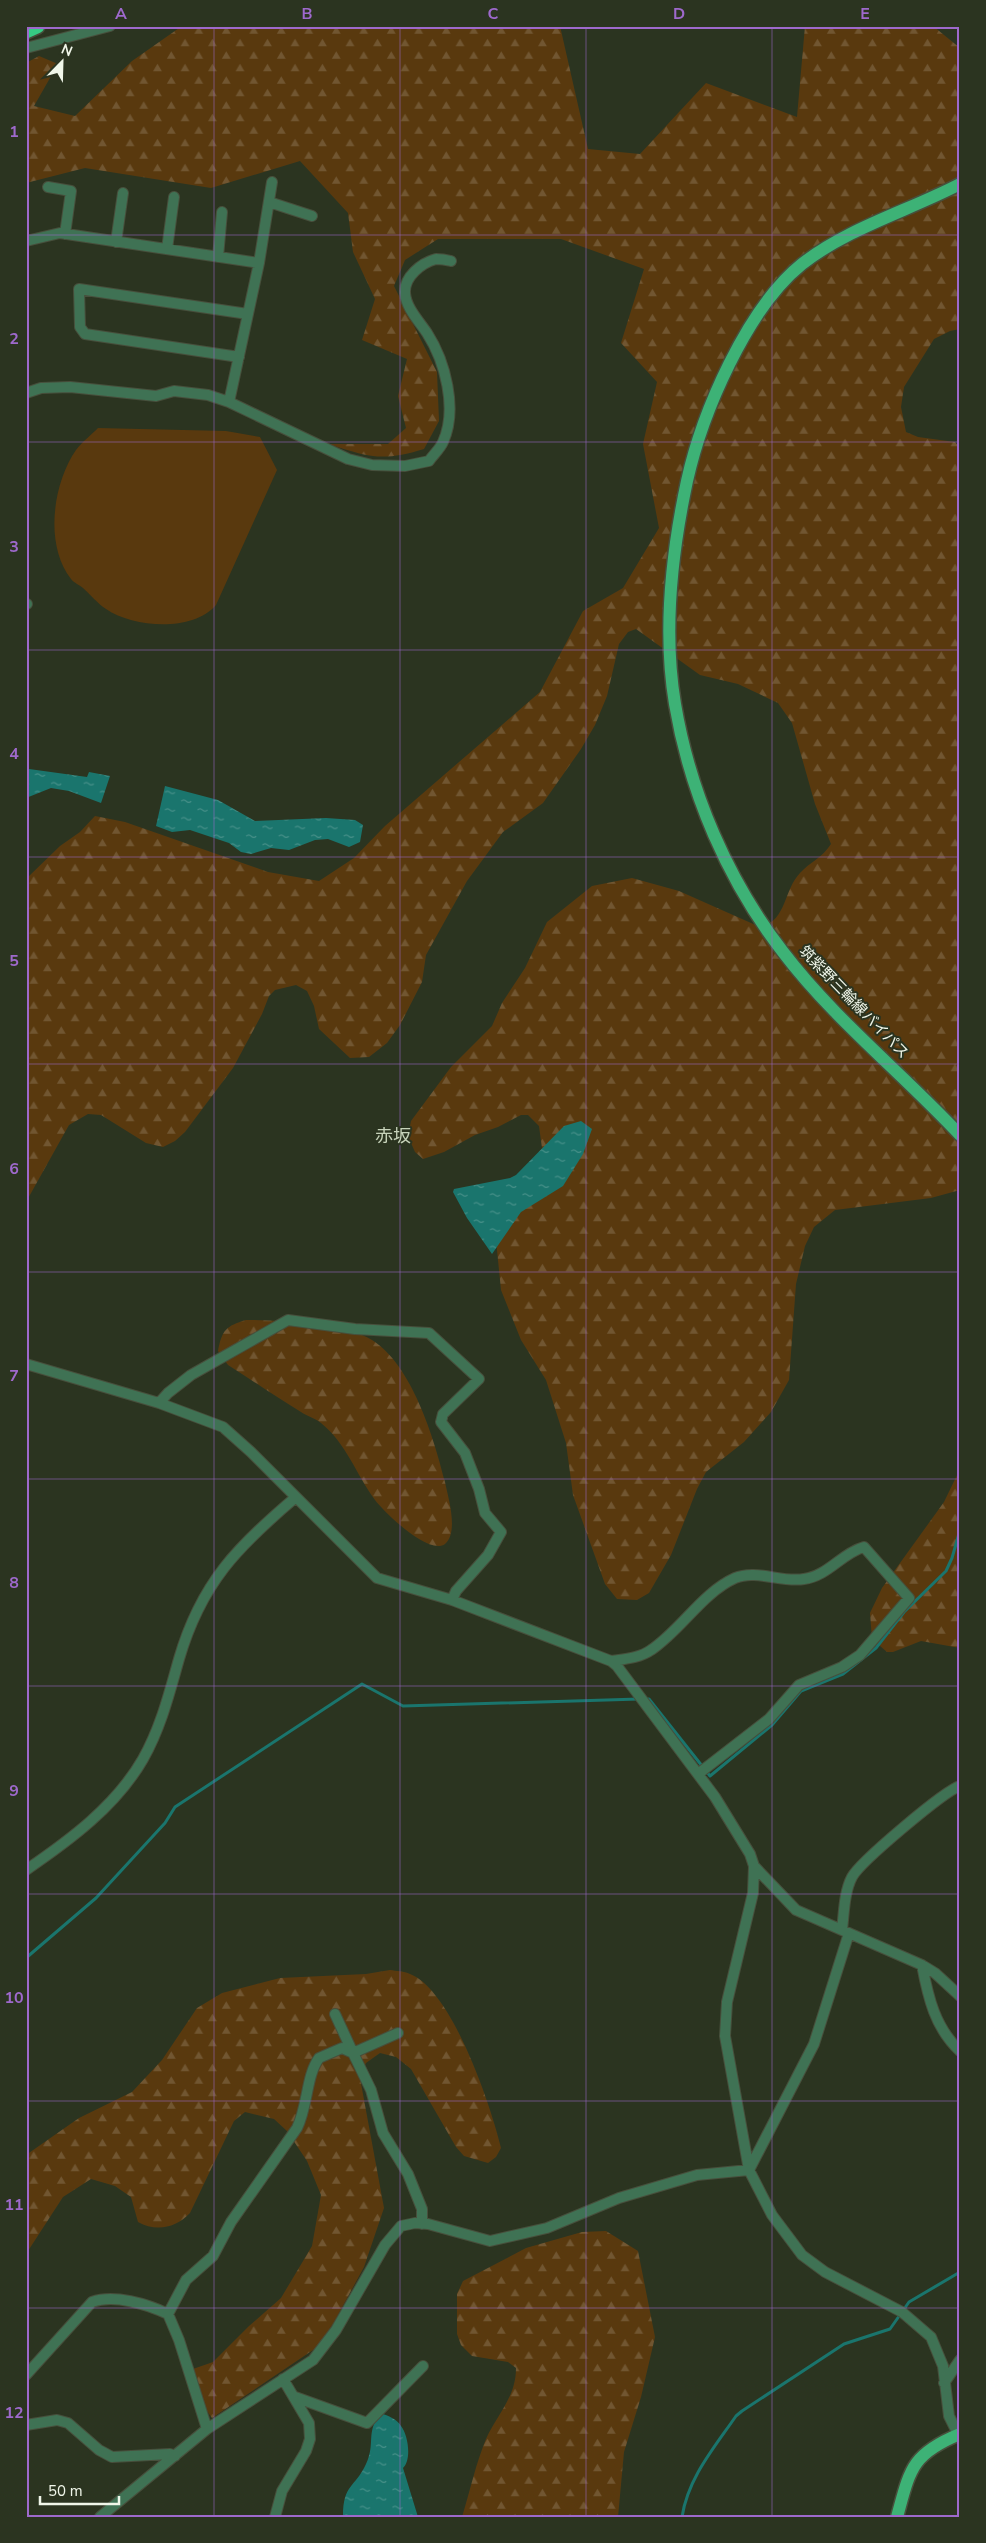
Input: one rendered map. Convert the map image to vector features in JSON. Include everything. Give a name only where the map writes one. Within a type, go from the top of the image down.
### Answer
[{"type":"highway","points":[[26,31],[37,26]]},
{"type":"main road","name":"筑紫野三輪線バイパス","points":[[960,184],[831,244],[800,266],[775,292],[756,317],[723,378],[691,462],[677,531],[670,613],[675,704],[687,759],[706,816],[741,888],[783,952],[828,1004],[960,1135]]},
{"type":"main road","points":[[897,2517],[910,2470],[918,2459],[959,2434]]},
{"type":"street","points":[[26,48],[110,26]]},
{"type":"street","points":[[229,402],[259,263],[272,182]]},
{"type":"street","points":[[48,187],[71,191],[65,234]]},
{"type":"street","points":[[116,242],[123,193]]},
{"type":"street","points":[[167,249],[174,197]]},
{"type":"street","points":[[269,202],[312,216]]},
{"type":"street","points":[[218,257],[222,212]]},
{"type":"street","points":[[26,241],[65,234],[259,263]]},
{"type":"street","points":[[26,393],[41,388],[70,387],[156,396],[174,391],[208,394],[229,402],[348,459],[372,465],[405,466],[429,461],[443,442],[448,421],[448,382],[444,365],[408,304],[404,293],[407,279],[411,273],[436,259],[451,261]]},
{"type":"street","points":[[239,357],[86,334],[80,327],[79,289],[248,314]]},
{"type":"street","points":[[159,1403],[168,1393],[191,1375],[288,1320],[355,1329],[429,1333],[479,1379],[443,1414],[442,1422],[465,1453],[480,1489],[485,1513],[501,1532],[488,1555],[456,1591],[452,1600]]},
{"type":"street","points":[[26,1364],[159,1403],[223,1427],[377,1578],[452,1600],[611,1661],[625,1676],[698,1774],[734,1827],[754,1866],[796,1910],[922,1965],[935,1973],[960,1996]]},
{"type":"street","points":[[26,1870],[71,1839],[122,1789],[142,1760],[164,1715],[179,1659],[192,1621],[215,1579],[230,1557],[251,1535],[296,1497]]},
{"type":"street","points":[[611,1661],[637,1656],[652,1650],[720,1587],[735,1578],[746,1575],[793,1580],[813,1577],[864,1547],[909,1598],[860,1655],[842,1667],[807,1681],[792,1690],[769,1719],[698,1774]]},
{"type":"street","points":[[749,2170],[814,2044],[846,1932],[848,1888],[852,1877],[874,1851],[960,1786]]},
{"type":"street","points":[[754,1866],[753,1893],[727,2002],[725,2036],[749,2170],[772,2215],[802,2255],[825,2272],[902,2312],[931,2337],[940,2357],[949,2416],[959,2434]]},
{"type":"street","points":[[922,1965],[931,2008],[948,2038],[960,2051]]},
{"type":"street","points":[[335,2014],[371,2090],[383,2133],[408,2174],[422,2209],[422,2224]]},
{"type":"street","points":[[168,2314],[186,2280],[213,2256],[231,2222],[297,2128],[304,2113],[315,2063],[328,2053],[342,2048],[353,2053],[398,2033]]},
{"type":"street","points":[[100,2517],[207,2429],[313,2360],[336,2330],[385,2245],[401,2226],[414,2223],[422,2224],[490,2240],[548,2228],[619,2198],[697,2175],[749,2170]]},
{"type":"street","points":[[26,2375],[92,2302],[102,2298],[118,2300],[168,2314]]},
{"type":"street","points":[[168,2314],[179,2340],[207,2429]]},
{"type":"street","points":[[944,2383],[960,2360]]},
{"type":"street","points":[[295,2397],[367,2423],[423,2366]]},
{"type":"street","points":[[275,2517],[282,2491],[306,2451],[310,2439],[309,2423],[283,2379]]},
{"type":"street","points":[[26,2425],[57,2420],[68,2423],[99,2450],[112,2457],[170,2454],[175,2456]]},
{"type":"green space","points":[[182,26],[560,26],[588,149],[640,154],[706,83],[797,117],[805,26],[933,26],[960,48],[960,329],[950,331],[934,339],[904,387],[901,407],[906,432],[918,437],[955,442],[960,448],[960,1190],[931,1198],[835,1210],[814,1227],[805,1246],[796,1284],[789,1380],[771,1412],[744,1442],[706,1472],[697,1489],[671,1555],[649,1593],[637,1600],[617,1599],[605,1584],[573,1495],[566,1443],[546,1380],[521,1340],[501,1290],[496,1240],[542,1148],[539,1126],[528,1115],[521,1115],[498,1127],[475,1135],[444,1152],[423,1159],[415,1152],[408,1136],[411,1121],[451,1067],[492,1026],[502,1003],[525,968],[547,922],[592,886],[632,878],[679,891],[760,927],[769,924],[775,919],[784,904],[790,888],[800,873],[824,853],[831,844],[815,804],[792,723],[778,703],[738,684],[700,675],[636,629],[628,632],[619,644],[607,696],[595,725],[581,749],[543,803],[503,832],[467,881],[426,955],[422,982],[400,1025],[387,1043],[369,1057],[350,1058],[319,1029],[314,1006],[307,991],[296,985],[275,990],[269,996],[262,1014],[233,1068],[185,1132],[175,1141],[163,1147],[146,1143],[101,1115],[88,1114],[69,1125],[26,1202],[26,879],[60,846],[80,832],[95,816],[125,822],[268,872],[319,881],[354,858],[385,826],[540,692],[583,611],[623,588],[659,528],[643,444],[657,382],[621,343],[644,269],[561,239],[438,239],[405,260],[394,286],[437,372],[439,421],[424,449],[397,456],[365,455],[328,444],[388,444],[406,428],[398,396],[407,359],[362,340],[375,299],[353,252],[348,213],[300,161],[211,188],[85,168],[26,183],[26,63],[39,56],[58,64],[34,106],[75,116],[132,61]]},
{"type":"green space","points":[[98,428],[226,431],[260,437],[277,470],[216,605],[206,614],[193,620],[178,623],[147,623],[132,620],[103,607],[72,580],[63,565],[57,549],[55,532],[57,496],[68,464],[76,450]]},
{"type":"green space","points":[[246,1320],[293,1322],[346,1330],[372,1340],[386,1351],[410,1384],[435,1445],[445,1482],[452,1523],[449,1539],[445,1544],[438,1546],[418,1539],[387,1514],[368,1490],[344,1449],[321,1423],[228,1365],[218,1351],[221,1338],[229,1327]]},
{"type":"green space","points":[[960,1469],[960,1648],[921,1641],[893,1652],[887,1652],[872,1639],[870,1613],[882,1588],[944,1502]]},
{"type":"green space","points":[[390,1970],[410,1974],[426,1984],[441,2002],[468,2051],[488,2105],[501,2148],[496,2157],[488,2163],[464,2156],[456,2147],[411,2069],[396,2057],[380,2053],[366,2063],[360,2078],[384,2208],[364,2267],[333,2324],[316,2348],[212,2418],[202,2401],[193,2369],[213,2362],[249,2326],[281,2298],[312,2246],[321,2195],[307,2161],[287,2131],[274,2119],[245,2112],[234,2121],[190,2213],[178,2222],[166,2227],[152,2227],[138,2222],[131,2197],[115,2186],[91,2179],[63,2197],[26,2254],[26,2155],[79,2118],[132,2092],[162,2060],[197,2008],[222,1993],[280,1978],[366,1974]]},
{"type":"green space","points":[[606,2231],[638,2251],[655,2337],[641,2397],[624,2452],[618,2517],[462,2517],[482,2448],[510,2396],[516,2368],[508,2362],[472,2356],[461,2345],[457,2334],[457,2294],[463,2281],[526,2248],[582,2232]]},
{"type":"water","points":[[26,770],[87,777],[89,772],[110,776],[101,803],[69,791],[51,788],[26,798]]},
{"type":"water","points":[[165,786],[218,800],[255,821],[326,818],[355,820],[363,825],[360,842],[349,847],[328,839],[315,840],[289,850],[271,848],[251,854],[241,852],[229,843],[190,830],[172,832],[156,826]]},
{"type":"water","points":[[581,1121],[592,1129],[583,1154],[563,1186],[521,1212],[492,1254],[467,1218],[453,1192],[454,1189],[510,1178],[516,1175],[564,1126]]},
{"type":"water","points":[[381,2413],[397,2421],[406,2435],[408,2453],[406,2464],[403,2468],[418,2517],[343,2516],[347,2492],[366,2464],[369,2457],[373,2426]]},
{"type":"waterway","points":[[645,1699],[649,1699],[710,1776],[772,1725],[801,1691],[843,1674],[876,1648],[904,1612],[946,1571],[960,1530]]},
{"type":"waterway","points":[[26,1958],[96,1898],[165,1823],[175,1807],[362,1684],[403,1706],[639,1699]]},
{"type":"waterway","points":[[682,2517],[685,2503],[696,2476],[736,2416],[844,2344],[890,2329],[909,2302],[960,2272]]},
{"type":"district","name":"赤坂","points":[[393,1136]]}]
